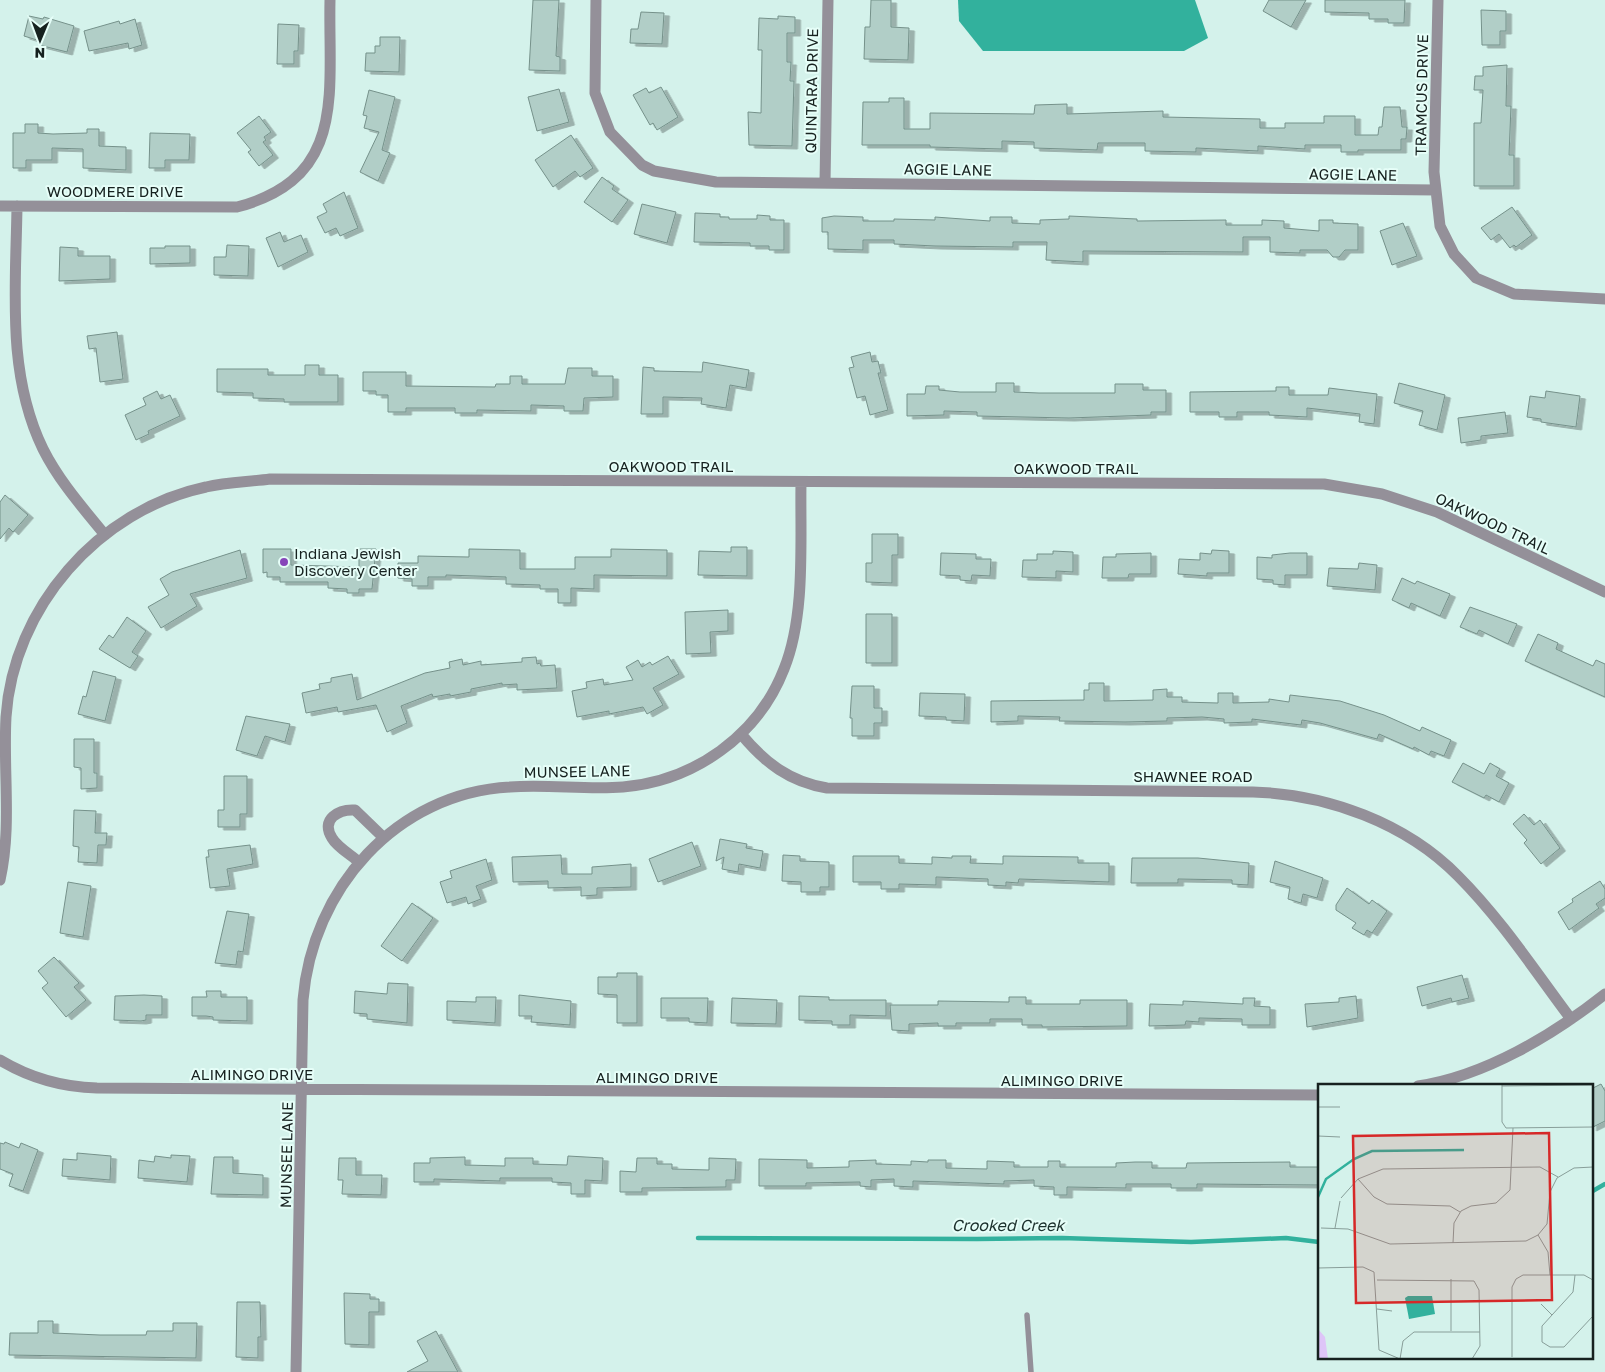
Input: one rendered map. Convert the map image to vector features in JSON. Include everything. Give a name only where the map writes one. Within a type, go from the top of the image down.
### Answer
[{"type":"street","name":"WOODMERE DRIVE","points":[[0,206],[230,207],[258,202],[283,190],[299,175],[315,153],[323,133],[327,112],[330,0]]},
{"type":"street","name":"AGGIE LANE","points":[[596,0],[595,93],[610,132],[642,165],[654,171],[716,182],[1436,190]]},
{"type":"street","name":"QUINTARA DRIVE","points":[[824,183],[828,0]]},
{"type":"street","name":"TRAMCUS DRIVE","points":[[1438,0],[1434,172],[1440,226],[1454,254],[1476,278],[1514,294],[1605,299]]},
{"type":"street","points":[[18,206],[16,348],[24,396],[35,430],[54,468],[105,535]]},
{"type":"street","name":"OAKWOOD TRAIL","points":[[0,880],[6,830],[6,718],[8,698],[18,657],[30,625],[52,589],[74,563],[105,535],[146,508],[206,486],[241,480],[1338,486],[1396,498],[1437,512],[1605,592]]},
{"type":"street","name":"MUNSEE LANE","points":[[296,1372],[303,1000],[311,952],[328,907],[358,862],[384,838],[412,818],[437,805],[483,790],[524,786],[621,787],[649,784],[683,773],[708,760],[741,734],[756,718],[776,688],[793,642],[798,614],[801,482]]},
{"type":"street","name":"SHAWNEE ROAD","points":[[741,734],[755,751],[776,769],[800,782],[827,788],[1253,792],[1295,795],[1342,806],[1398,832],[1449,868],[1483,903],[1572,1019]]},
{"type":"street","points":[[358,862],[332,839],[329,820],[335,813],[345,809],[355,810],[384,838]]},
{"type":"street","points":[[1425,1084],[1466,1072],[1530,1045],[1572,1019],[1605,994]]},
{"type":"street","name":"ALIMINGO DRIVE","points":[[0,1060],[41,1080],[83,1088],[1318,1095]]},
{"type":"lane","points":[[1028,1315],[1031,1372]]},
{"type":"shaded area","points":[[958,0],[1195,0],[1208,38],[1184,51],[983,51],[959,21]]},
{"type":"building","points":[[533,0],[559,0],[556,56],[560,57],[560,71],[529,70]]},
{"type":"building","points":[[871,0],[891,0],[891,27],[909,28],[908,60],[864,59],[865,27],[870,27]]},
{"type":"building","points":[[1269,0],[1306,0],[1291,27],[1263,11]]},
{"type":"building","points":[[1325,0],[1405,0],[1404,23],[1388,23],[1388,19],[1369,19],[1369,13],[1325,12]]},
{"type":"building","points":[[1481,10],[1506,11],[1506,31],[1500,31],[1500,45],[1482,45]]},
{"type":"building","points":[[641,12],[664,13],[662,44],[630,43],[631,29],[638,29]]},
{"type":"building","points":[[29,16],[43,19],[44,17],[74,26],[67,52],[39,45],[40,41],[24,36]]},
{"type":"building","points":[[778,16],[795,17],[795,33],[787,33],[787,62],[791,62],[790,81],[794,81],[792,146],[749,145],[748,112],[761,113],[762,50],[758,50],[759,18],[778,19]]},
{"type":"building","points":[[135,19],[142,45],[129,49],[128,43],[89,51],[84,31],[119,21],[120,24]]},
{"type":"building","points":[[278,24],[299,25],[298,51],[294,51],[294,64],[277,64]]},
{"type":"building","points":[[380,37],[400,37],[399,72],[365,71],[366,53],[375,53],[375,46],[380,46]]},
{"type":"building","points":[[1507,65],[1506,106],[1511,106],[1509,155],[1514,155],[1514,186],[1474,186],[1474,123],[1481,123],[1483,90],[1474,90],[1475,76],[1483,76],[1483,67]]},
{"type":"building","points":[[661,87],[678,117],[657,130],[653,123],[650,125],[633,95],[646,88],[649,93]]},
{"type":"building","points":[[559,89],[569,122],[537,131],[528,97]]},
{"type":"building","points":[[369,90],[395,97],[382,150],[390,153],[378,181],[360,172],[379,132],[364,128],[367,116],[363,115]]},
{"type":"building","points":[[889,98],[904,98],[904,129],[930,129],[930,113],[1034,114],[1035,105],[1067,104],[1067,114],[1163,111],[1163,117],[1260,119],[1260,128],[1285,128],[1285,123],[1324,123],[1324,116],[1355,116],[1355,135],[1378,135],[1379,127],[1382,127],[1384,107],[1400,107],[1402,127],[1407,127],[1406,139],[1401,139],[1401,150],[1358,150],[1358,152],[1341,152],[1341,145],[1305,145],[1305,149],[1258,146],[1258,151],[1196,148],[1196,152],[1145,151],[1145,143],[1098,143],[1097,150],[1034,148],[1034,142],[1002,141],[1002,149],[930,147],[930,145],[862,145],[863,102],[889,102]]},
{"type":"building","points":[[259,116],[271,132],[264,137],[266,140],[263,142],[273,155],[259,166],[248,152],[251,150],[237,133]]},
{"type":"building","points":[[25,124],[38,124],[38,133],[87,133],[87,129],[99,129],[99,146],[126,147],[126,170],[83,168],[83,149],[52,148],[52,160],[26,160],[26,168],[13,168],[13,133],[25,133]]},
{"type":"building","points":[[150,133],[190,134],[189,160],[165,160],[165,168],[149,168]]},
{"type":"building","points":[[571,135],[593,168],[580,177],[575,171],[553,187],[535,160]]},
{"type":"building","points":[[602,177],[614,186],[612,189],[628,200],[612,222],[584,202]]},
{"type":"building","points":[[344,192],[358,228],[340,236],[336,228],[325,233],[317,217],[327,212],[323,204]]},
{"type":"building","points":[[642,204],[676,212],[667,243],[634,234]]},
{"type":"building","points":[[1512,207],[1532,235],[1516,247],[1514,245],[1510,248],[1499,234],[1491,240],[1481,228]]},
{"type":"building","points":[[695,213],[720,214],[720,217],[729,217],[729,219],[757,219],[757,215],[770,216],[770,220],[784,220],[784,250],[769,250],[769,246],[750,246],[750,243],[694,242]]},
{"type":"building","points":[[834,216],[863,217],[863,221],[894,221],[894,219],[935,220],[935,217],[990,221],[990,217],[1012,217],[1012,223],[1040,224],[1040,220],[1069,219],[1069,216],[1137,219],[1137,221],[1226,220],[1226,225],[1262,225],[1262,220],[1284,221],[1284,228],[1319,231],[1319,220],[1333,220],[1333,223],[1358,224],[1358,250],[1345,250],[1339,257],[1333,257],[1327,250],[1300,250],[1300,253],[1270,252],[1270,237],[1243,237],[1243,252],[1083,251],[1083,262],[1046,260],[1047,242],[1013,242],[1013,247],[935,246],[894,244],[894,240],[863,240],[863,250],[828,249],[828,232],[822,232],[822,218]]},
{"type":"building","points":[[1403,223],[1417,256],[1392,265],[1380,231]]},
{"type":"building","points":[[280,232],[284,242],[301,235],[308,252],[278,267],[266,238]]},
{"type":"building","points":[[227,245],[249,246],[248,276],[214,275],[214,257],[226,257]]},
{"type":"building","points":[[165,246],[190,246],[190,263],[150,264],[150,248],[165,248]]},
{"type":"building","points":[[60,247],[78,248],[78,256],[110,256],[110,279],[59,281]]},
{"type":"building","points":[[117,332],[123,379],[100,382],[96,348],[89,349],[87,336]]},
{"type":"building","points":[[870,352],[872,362],[878,361],[881,373],[878,373],[888,410],[870,415],[865,396],[857,398],[849,368],[854,367],[851,357]]},
{"type":"building","points":[[703,362],[749,370],[746,388],[730,385],[726,408],[701,404],[702,398],[663,397],[663,414],[641,414],[643,367],[654,368],[654,371],[702,372]]},
{"type":"building","points":[[305,365],[319,365],[319,375],[338,375],[338,402],[284,402],[284,399],[253,398],[253,393],[217,392],[217,369],[268,369],[268,375],[305,375]]},
{"type":"building","points":[[568,368],[592,368],[592,376],[613,376],[613,397],[584,398],[583,411],[564,411],[564,406],[531,405],[531,411],[477,410],[477,413],[455,413],[455,408],[406,408],[406,412],[388,412],[388,395],[376,395],[376,391],[363,391],[363,372],[406,372],[406,386],[495,387],[496,384],[510,384],[510,376],[522,376],[522,384],[565,384]]},
{"type":"building","points":[[996,383],[1014,383],[1014,392],[1039,393],[1115,393],[1115,384],[1143,384],[1143,390],[1166,390],[1166,412],[1151,412],[1151,415],[1069,418],[977,416],[977,412],[944,411],[944,415],[907,416],[907,394],[925,394],[926,386],[939,386],[939,390],[960,392],[996,392]]},
{"type":"building","points":[[1399,383],[1445,395],[1437,430],[1419,425],[1423,411],[1394,403]]},
{"type":"building","points":[[1276,387],[1289,387],[1289,395],[1328,395],[1329,388],[1377,394],[1374,424],[1359,422],[1360,414],[1307,408],[1307,417],[1269,415],[1269,412],[1237,412],[1237,417],[1219,417],[1219,412],[1190,412],[1190,392],[1276,391]]},
{"type":"building","points":[[157,391],[161,399],[170,395],[180,416],[148,431],[149,434],[136,440],[125,415],[146,405],[143,398]]},
{"type":"building","points":[[1546,391],[1580,396],[1576,427],[1541,422],[1541,419],[1527,417],[1530,396],[1545,398]]},
{"type":"building","points":[[1505,412],[1508,433],[1481,436],[1481,440],[1461,443],[1458,418]]},
{"type":"building","points":[[5,495],[28,515],[13,532],[9,528],[0,539],[0,502]]},
{"type":"building","points":[[872,534],[898,534],[898,555],[892,555],[892,583],[866,582],[866,563],[872,563]]},
{"type":"building","points":[[731,547],[747,547],[747,576],[698,575],[699,551],[731,552]]},
{"type":"building","points":[[263,549],[291,549],[291,565],[359,567],[359,549],[376,549],[372,589],[359,589],[359,593],[347,593],[347,589],[328,588],[328,582],[280,582],[280,577],[267,577],[267,572],[263,573]]},
{"type":"building","points":[[469,549],[520,550],[520,569],[575,569],[575,557],[611,557],[611,549],[667,550],[667,576],[594,575],[594,589],[571,588],[571,603],[558,603],[558,589],[540,589],[540,585],[506,584],[506,577],[446,575],[446,577],[428,577],[428,586],[412,586],[412,579],[398,578],[398,563],[418,563],[418,556],[469,557]]},
{"type":"building","points":[[240,550],[247,578],[190,594],[197,606],[161,628],[148,607],[169,595],[160,579],[172,572]]},
{"type":"building","points":[[1212,550],[1229,551],[1229,573],[1207,573],[1207,576],[1178,574],[1179,559],[1200,560],[1200,553],[1211,554]]},
{"type":"building","points":[[1053,551],[1073,552],[1073,572],[1056,571],[1056,578],[1022,577],[1023,560],[1037,560],[1037,554],[1053,554]]},
{"type":"building","points":[[941,553],[976,554],[976,559],[991,559],[990,576],[972,575],[971,581],[960,580],[960,576],[940,575]]},
{"type":"building","points":[[1151,553],[1151,574],[1129,574],[1128,578],[1102,578],[1103,557],[1116,557],[1116,554]]},
{"type":"building","points":[[1307,553],[1307,575],[1285,575],[1285,585],[1273,584],[1273,580],[1257,579],[1257,557],[1272,558],[1272,555]]},
{"type":"building","points":[[1359,563],[1377,565],[1375,590],[1327,586],[1329,568],[1358,569]]},
{"type":"building","points":[[1402,578],[1415,584],[1417,581],[1450,594],[1440,616],[1411,603],[1409,608],[1392,600]]},
{"type":"building","points":[[1470,607],[1517,624],[1508,644],[1479,630],[1477,634],[1460,627]]},
{"type":"building","points":[[728,610],[728,631],[710,632],[711,653],[686,654],[685,612]]},
{"type":"building","points":[[866,614],[892,614],[892,663],[866,663]]},
{"type":"building","points":[[127,617],[146,631],[132,652],[138,656],[130,668],[99,649],[109,635],[113,638]]},
{"type":"building","points":[[1538,634],[1558,643],[1556,649],[1593,666],[1596,660],[1605,664],[1605,697],[1525,661]]},
{"type":"building","points":[[668,656],[679,674],[653,688],[663,705],[647,714],[643,707],[609,714],[609,711],[577,717],[572,691],[587,688],[586,682],[603,679],[604,685],[633,680],[626,667],[638,660],[642,667],[650,662],[652,665]]},
{"type":"building","points":[[536,657],[537,664],[540,663],[541,666],[555,665],[557,688],[517,690],[517,684],[502,685],[502,683],[471,689],[471,692],[450,696],[450,694],[433,697],[432,694],[401,706],[407,723],[387,732],[376,705],[338,712],[337,707],[306,713],[302,693],[320,689],[319,684],[331,682],[331,678],[352,674],[357,700],[425,673],[450,668],[449,662],[462,659],[463,665],[481,661],[481,665],[522,662],[522,658]]},
{"type":"building","points":[[93,671],[116,677],[105,721],[78,714],[83,696],[86,697]]},
{"type":"building","points":[[1089,683],[1104,683],[1104,701],[1153,700],[1153,690],[1167,689],[1167,697],[1182,697],[1182,702],[1218,703],[1218,693],[1233,693],[1233,703],[1269,702],[1269,699],[1289,702],[1290,695],[1340,701],[1384,715],[1420,731],[1422,727],[1451,740],[1444,756],[1431,751],[1429,755],[1414,747],[1413,749],[1379,734],[1377,739],[1320,723],[1302,720],[1301,725],[1252,719],[1252,722],[1224,723],[1224,719],[1202,717],[1167,718],[1167,721],[1125,722],[1059,721],[1060,717],[1018,716],[1018,721],[991,722],[991,701],[1084,700],[1084,690],[1089,690]]},
{"type":"building","points":[[852,686],[874,686],[874,708],[882,708],[882,723],[874,723],[874,736],[852,736],[852,718],[850,718]]},
{"type":"building","points":[[920,693],[965,694],[964,721],[946,720],[946,717],[919,716]]},
{"type":"building","points":[[246,716],[290,724],[285,742],[265,736],[257,756],[236,750]]},
{"type":"building","points":[[74,739],[94,739],[94,773],[97,773],[97,788],[81,789],[81,768],[74,767]]},
{"type":"building","points":[[1463,763],[1484,774],[1490,763],[1500,769],[1496,776],[1509,783],[1499,802],[1486,795],[1484,798],[1452,782]]},
{"type":"building","points":[[224,776],[247,776],[247,814],[240,814],[240,827],[218,827],[218,810],[224,810]]},
{"type":"building","points":[[74,810],[96,811],[95,833],[107,833],[106,845],[98,845],[97,863],[78,862],[79,847],[73,846]]},
{"type":"building","points":[[1524,814],[1534,825],[1540,820],[1560,848],[1541,864],[1524,843],[1527,840],[1513,824]]},
{"type":"building","points":[[720,839],[747,844],[746,848],[763,851],[760,868],[739,864],[738,872],[722,869],[724,857],[716,861]]},
{"type":"building","points":[[692,842],[701,866],[658,882],[649,859]]},
{"type":"building","points":[[250,845],[253,864],[227,869],[230,886],[210,888],[206,857],[209,857],[208,850]]},
{"type":"building","points":[[561,855],[562,874],[592,874],[592,867],[631,864],[631,887],[597,888],[597,895],[581,896],[581,887],[548,888],[548,881],[513,882],[512,857]]},
{"type":"building","points":[[783,855],[800,856],[800,861],[829,862],[829,887],[820,887],[820,892],[801,892],[801,882],[782,881]]},
{"type":"building","points":[[853,856],[899,856],[899,863],[932,864],[932,857],[952,858],[952,856],[971,856],[970,863],[1003,864],[1003,856],[1078,857],[1078,863],[1109,863],[1109,882],[1019,879],[1018,883],[1006,882],[1006,886],[988,885],[988,879],[936,877],[936,885],[899,884],[899,889],[881,889],[881,882],[853,882]]},
{"type":"building","points":[[1132,858],[1198,858],[1249,863],[1248,885],[1232,884],[1232,880],[1178,879],[1178,883],[1131,883]]},
{"type":"building","points":[[486,859],[492,880],[476,886],[481,899],[468,904],[466,897],[447,903],[440,882],[452,878],[450,871]]},
{"type":"building","points":[[1275,861],[1323,878],[1317,898],[1303,894],[1301,903],[1288,899],[1290,887],[1270,882]]},
{"type":"building","points":[[1600,881],[1605,889],[1605,898],[1596,904],[1599,908],[1569,930],[1558,912],[1573,902],[1572,899]]},
{"type":"building","points":[[68,882],[91,886],[83,937],[60,933]]},
{"type":"building","points":[[1347,888],[1369,904],[1372,900],[1387,911],[1372,933],[1367,930],[1364,935],[1352,928],[1356,923],[1336,910],[1336,905]]},
{"type":"building","points":[[412,903],[433,918],[402,961],[381,946]]},
{"type":"building","points":[[227,911],[249,914],[243,952],[238,951],[236,965],[215,963]]},
{"type":"building","points":[[54,957],[79,983],[74,987],[86,1000],[66,1017],[42,988],[48,983],[38,971]]},
{"type":"building","points":[[617,973],[637,973],[637,1023],[617,1023],[617,995],[598,994],[598,977],[617,977]]},
{"type":"building","points":[[1462,975],[1469,998],[1452,1002],[1451,998],[1422,1006],[1417,987]]},
{"type":"building","points":[[388,983],[408,984],[407,1023],[367,1019],[367,1014],[354,1013],[355,991],[387,994]]},
{"type":"building","points":[[206,991],[221,991],[221,997],[247,997],[247,1021],[213,1020],[213,1017],[192,1016],[192,997],[207,997]]},
{"type":"building","points":[[519,995],[571,1001],[570,1025],[531,1022],[532,1016],[519,1016]]},
{"type":"building","points":[[115,996],[162,996],[162,1015],[146,1015],[146,1020],[141,1021],[114,1020]]},
{"type":"building","points":[[799,996],[829,997],[829,1000],[886,1000],[886,1016],[850,1015],[850,1025],[832,1025],[832,1021],[799,1020]]},
{"type":"building","points":[[1356,996],[1358,1018],[1307,1027],[1305,1004],[1339,1002],[1339,998]]},
{"type":"building","points":[[476,997],[496,997],[495,1023],[447,1020],[447,1001],[476,1002]]},
{"type":"building","points":[[1009,997],[1026,997],[1026,1004],[1080,1004],[1080,1000],[1127,1000],[1127,1026],[1042,1027],[1042,1025],[1022,1025],[1022,1019],[990,1019],[990,1023],[956,1023],[956,1026],[938,1026],[938,1023],[909,1024],[909,1031],[892,1030],[890,1005],[938,1005],[938,1001],[1009,1002]]},
{"type":"building","points":[[661,998],[708,998],[707,1023],[689,1022],[689,1018],[661,1018]]},
{"type":"building","points":[[732,998],[777,1000],[776,1024],[731,1023]]},
{"type":"building","points":[[1243,998],[1255,998],[1254,1006],[1270,1007],[1270,1025],[1242,1025],[1242,1019],[1199,1018],[1199,1022],[1186,1021],[1185,1025],[1149,1026],[1150,1004],[1183,1005],[1183,1001],[1243,1004]]},
{"type":"building","points":[[1601,1084],[1605,1091],[1605,1121],[1592,1128],[1592,1088]]},
{"type":"building","points":[[5,1142],[19,1148],[21,1143],[38,1150],[23,1191],[9,1186],[13,1174],[0,1169],[0,1143],[4,1144]]},
{"type":"building","points":[[77,1153],[111,1156],[110,1180],[62,1176],[63,1159],[77,1160]]},
{"type":"building","points":[[171,1155],[190,1156],[187,1182],[138,1178],[139,1160],[154,1162],[155,1156],[171,1158]]},
{"type":"building","points":[[568,1156],[603,1158],[602,1181],[585,1180],[585,1194],[571,1194],[571,1183],[552,1182],[552,1178],[500,1178],[500,1181],[434,1179],[434,1182],[414,1182],[414,1163],[430,1163],[430,1158],[465,1157],[465,1165],[505,1166],[505,1158],[533,1158],[533,1164],[567,1165]]},
{"type":"building","points":[[214,1157],[233,1157],[233,1173],[263,1175],[263,1195],[211,1194]]},
{"type":"building","points":[[339,1158],[356,1158],[356,1175],[382,1175],[381,1195],[342,1194],[343,1180],[338,1180]]},
{"type":"building","points":[[637,1158],[657,1158],[657,1164],[672,1164],[672,1169],[709,1170],[709,1158],[736,1159],[735,1180],[726,1180],[726,1187],[642,1188],[642,1192],[620,1192],[620,1171],[636,1172]]},
{"type":"building","points":[[759,1159],[807,1160],[807,1168],[849,1167],[849,1161],[876,1160],[876,1164],[911,1165],[911,1161],[946,1160],[946,1168],[987,1169],[987,1161],[1014,1162],[1014,1167],[1048,1167],[1048,1161],[1060,1161],[1060,1167],[1116,1167],[1116,1163],[1152,1162],[1152,1168],[1186,1168],[1187,1163],[1290,1162],[1290,1167],[1318,1167],[1318,1185],[1197,1184],[1197,1188],[1171,1188],[1171,1184],[1126,1184],[1126,1188],[1067,1187],[1067,1195],[1054,1195],[1054,1187],[1034,1186],[1034,1180],[1004,1181],[1004,1184],[913,1181],[913,1187],[894,1186],[894,1179],[871,1180],[871,1187],[860,1186],[860,1182],[806,1183],[806,1186],[759,1186]]},
{"type":"building","points":[[344,1293],[370,1294],[370,1299],[379,1299],[379,1312],[369,1312],[369,1345],[345,1344]]},
{"type":"building","points":[[237,1302],[260,1302],[261,1337],[258,1337],[258,1358],[236,1357]]},
{"type":"building","points":[[38,1321],[53,1321],[53,1333],[100,1335],[146,1335],[147,1331],[173,1331],[173,1323],[197,1323],[196,1358],[9,1355],[10,1333],[38,1333]]},
{"type":"building","points":[[436,1331],[458,1372],[407,1372],[428,1361],[417,1341]]},
{"type":"waterway","name":"Crooked Creek","points":[[1592,1191],[1605,1184]]},
{"type":"waterway","name":"Crooked Creek","points":[[698,1238],[1062,1238],[1191,1242],[1286,1238],[1318,1242]]},
{"type":"place","name":"Indiana Jewish Discovery Center","points":[[284,562]]}]
